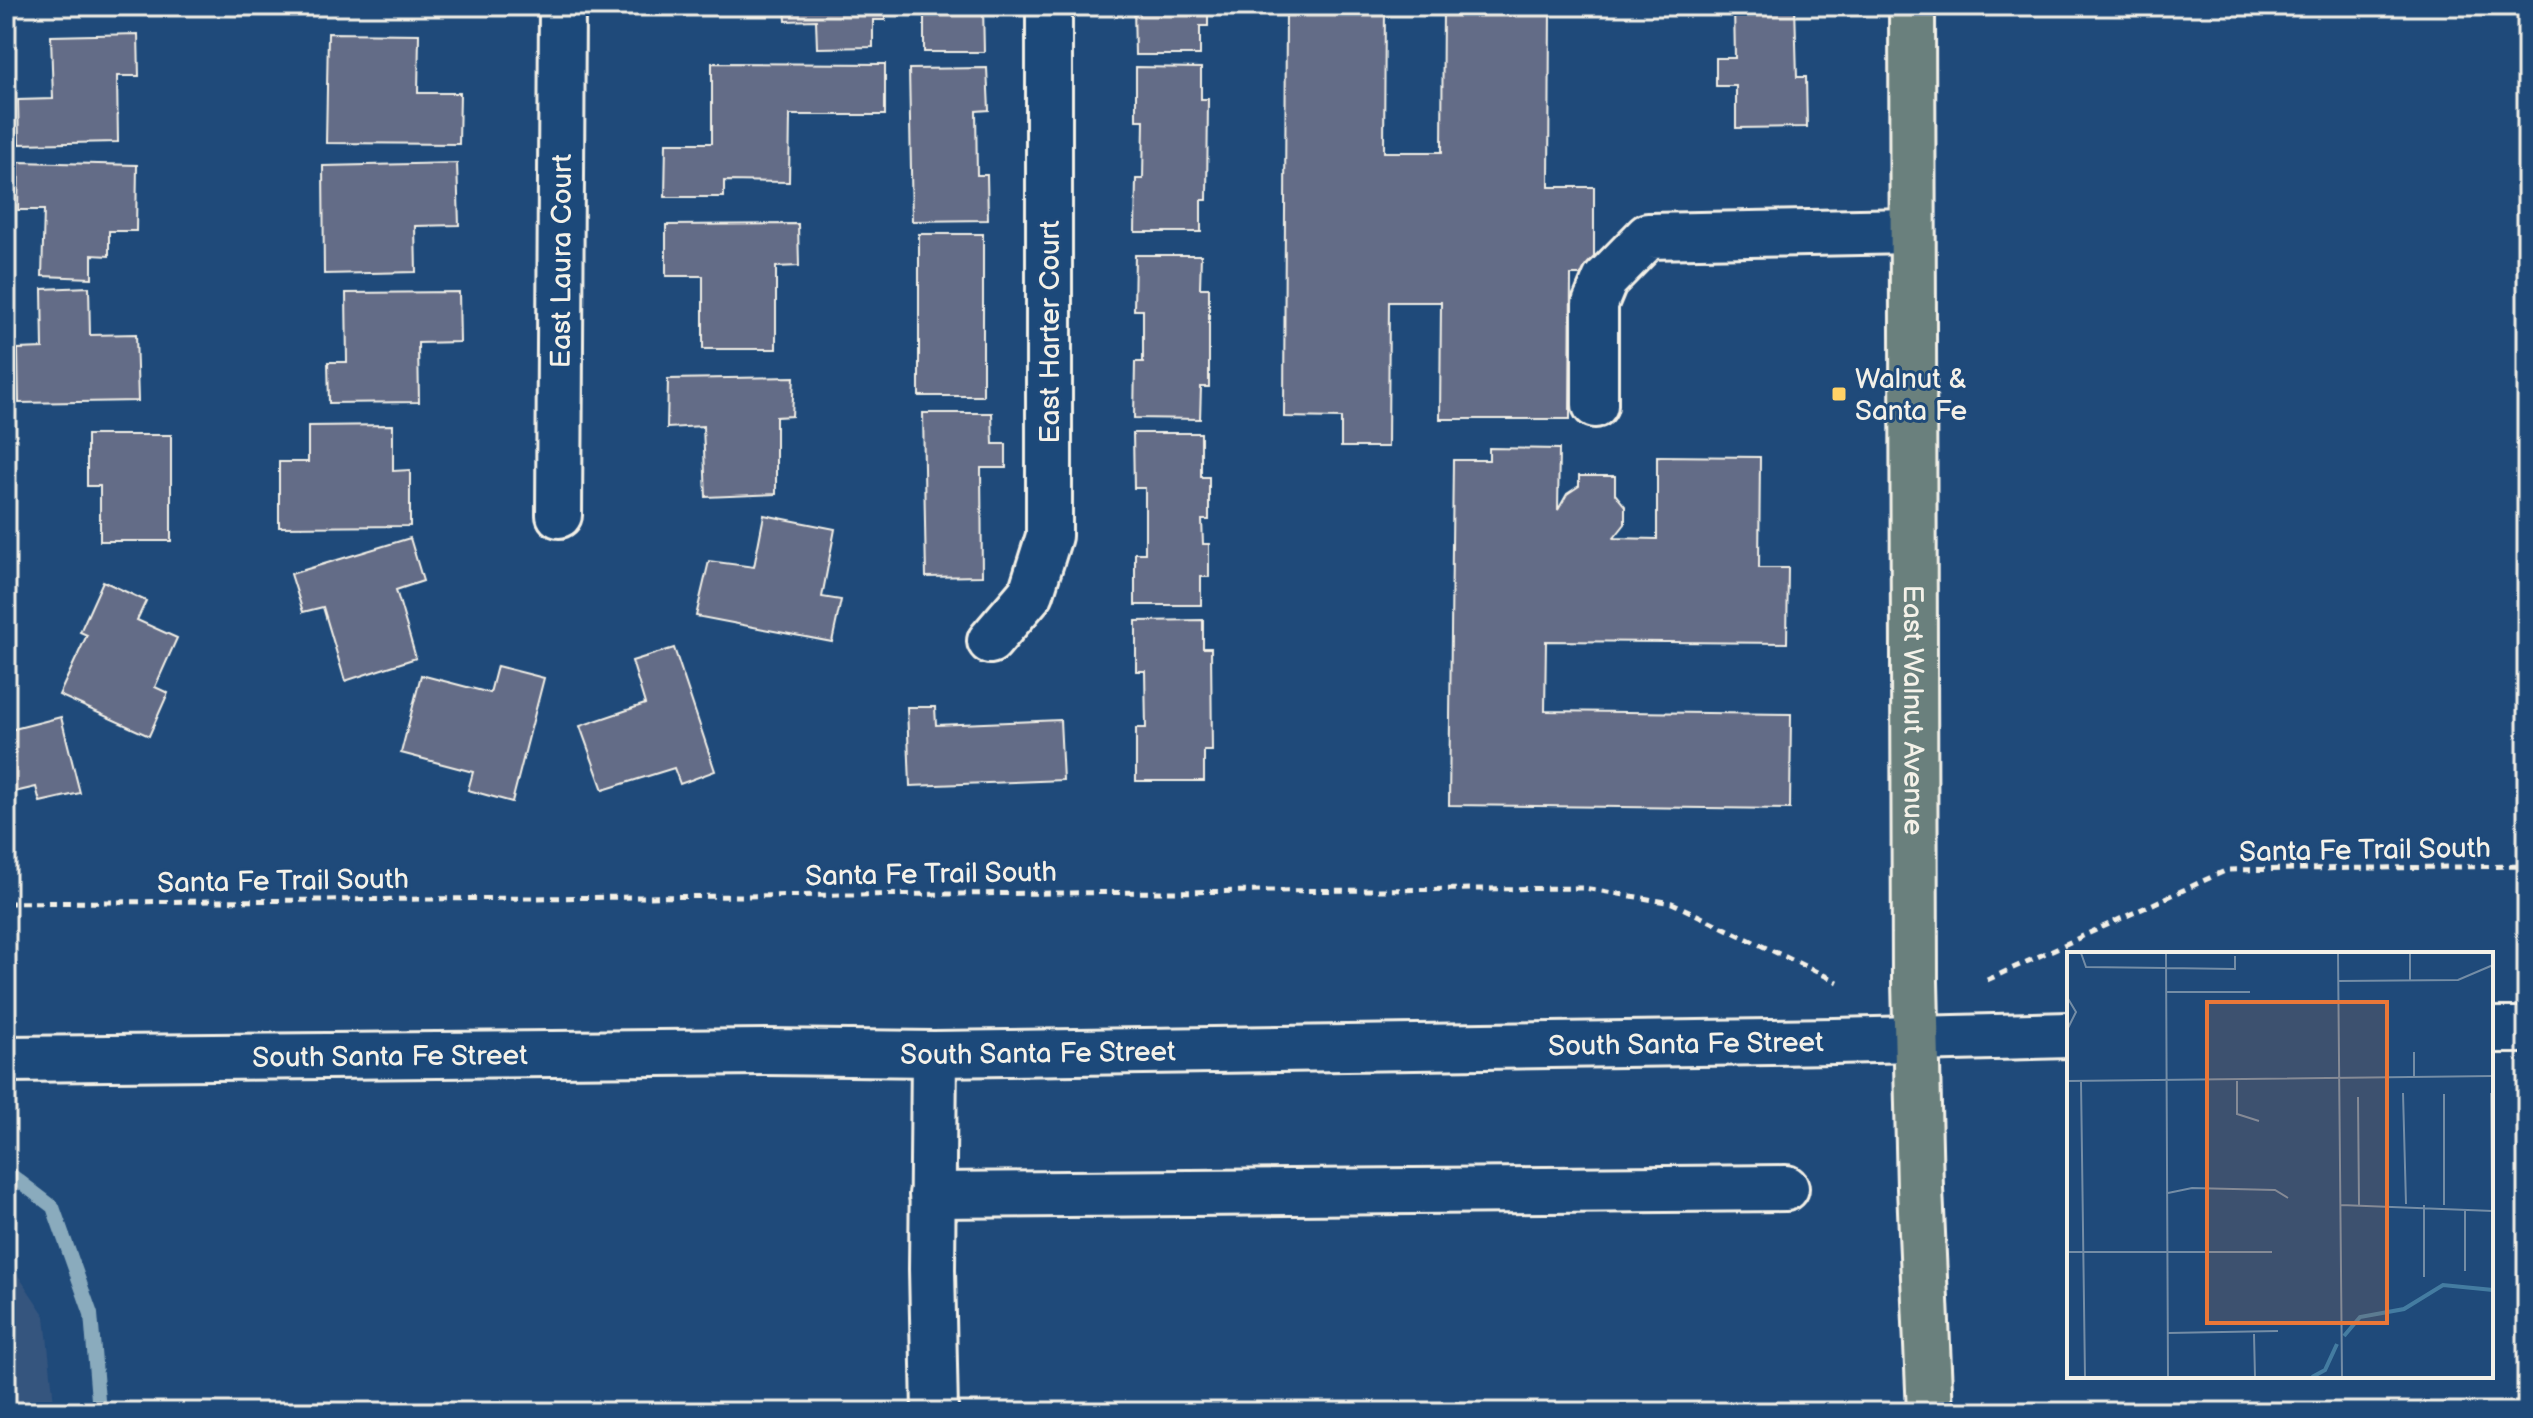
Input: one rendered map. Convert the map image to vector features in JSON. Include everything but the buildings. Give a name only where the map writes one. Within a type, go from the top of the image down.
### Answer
[{"type":"main road","name":"East Walnut Avenue","points":[[1912,6],[1916,1038],[1930,1412]]},
{"type":"street","name":"East Laura Court","points":[[559,515],[562,6]]},
{"type":"street","name":"East Harter Court","points":[[990,641],[1031,593],[1049,536],[1049,6]]},
{"type":"street","points":[[1595,405],[1595,304],[1605,280],[1648,236],[1912,231]]},
{"type":"street","points":[[2493,1030],[2527,1030]]},
{"type":"street","name":"South Santa Fe Street","points":[[6,1059],[765,1052],[934,1054],[2067,1035]]},
{"type":"street","points":[[934,1054],[935,1412]]},
{"type":"street","points":[[932,1195],[1786,1188]]},
{"type":"path","name":"Santa Fe Trail South","points":[[1987,980],[2227,870],[2527,866]]},
{"type":"path","name":"Santa Fe Trail South","points":[[6,903],[1584,888],[1672,903],[1838,982]]},
{"type":"shaded area","points":[[6,1257],[45,1316],[55,1412],[6,1412]]},
{"type":"waterway","points":[[6,1171],[53,1207],[91,1314],[99,1412]]},
{"type":"place","name":"Walnut & Santa Fe","points":[[1839,394]]}]
